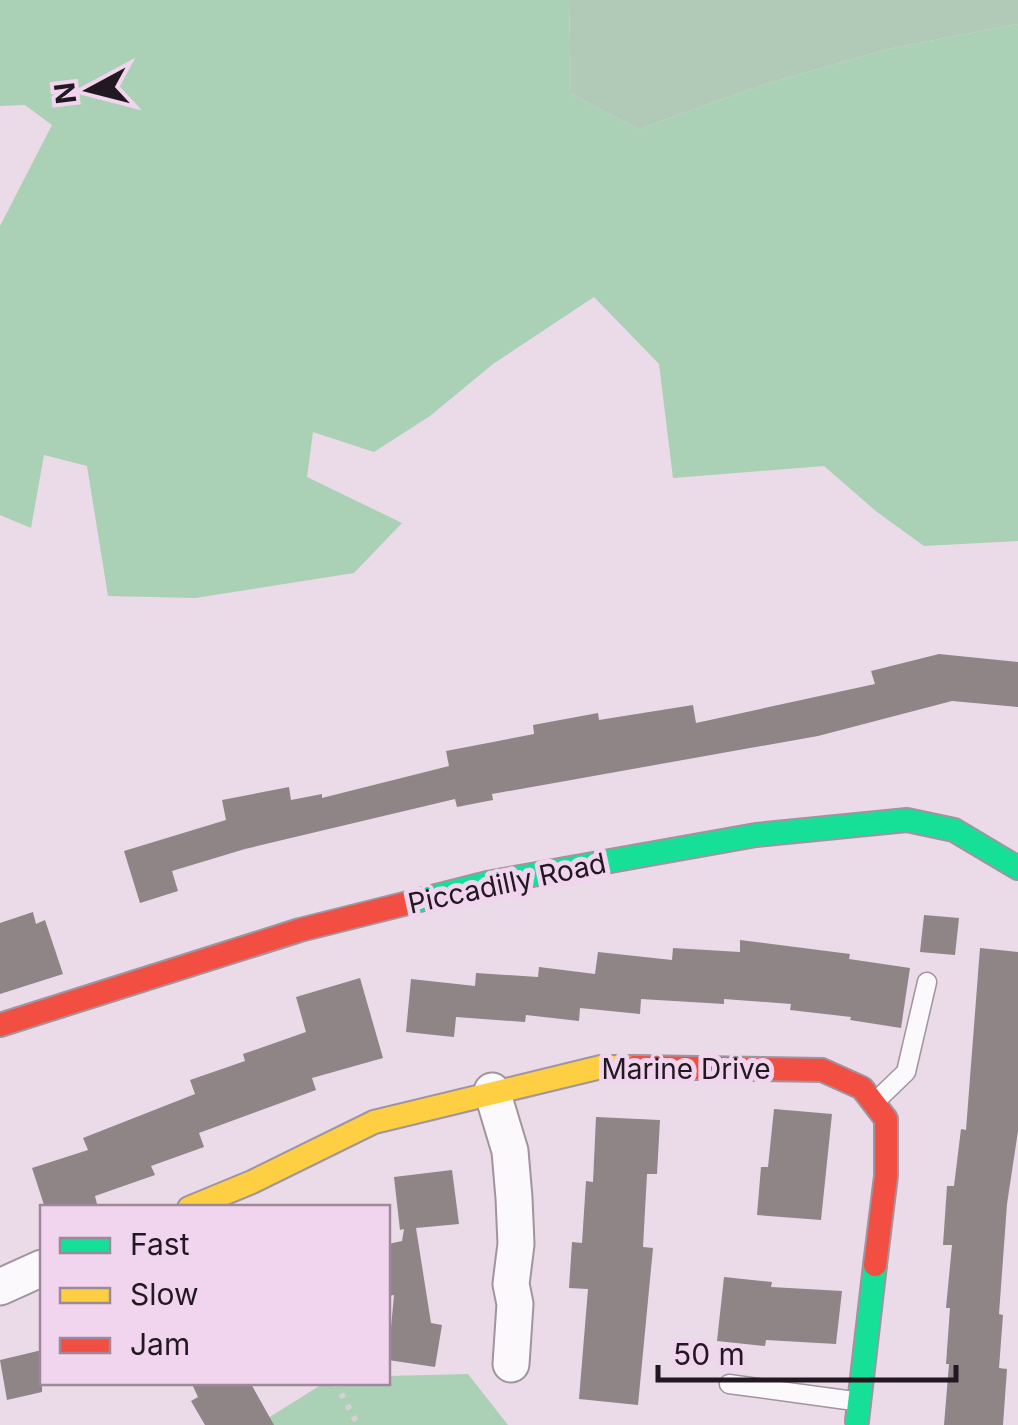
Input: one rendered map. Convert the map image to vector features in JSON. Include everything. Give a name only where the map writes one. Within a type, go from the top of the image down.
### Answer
[{"type":"street","name":"Piccadilly Road","points":[[0,1026],[300,930],[488,882],[756,835],[906,820],[954,830],[1018,868]]},
{"type":"street","name":"Marine Drive","points":[[228,1200],[374,1122],[601,1067],[822,1070],[862,1088],[874,1103]]},
{"type":"street","points":[[492,1091],[510,1151],[514,1198],[515,1304],[510,1364]]},
{"type":"street","points":[[858,1411],[886,1176],[886,1119],[874,1103]]},
{"type":"street","points":[[0,1286],[40,1269]]},
{"type":"lane","points":[[874,1103],[906,1072],[927,982]]},
{"type":"lane","points":[[730,1384],[858,1411]]},
{"type":"path","points":[[337,1385],[358,1425]]},
{"type":"green space","points":[[0,0],[569,0],[571,94],[639,129],[762,85],[888,49],[1018,24],[1018,541],[924,546],[824,466],[673,478],[659,364],[594,297],[493,364],[430,416],[374,452],[313,432],[307,477],[402,523],[354,573],[195,598],[108,596],[87,466],[44,455],[31,528],[0,515],[0,226],[52,125],[25,105],[0,106]]},
{"type":"green space","points":[[569,0],[1018,0],[1018,24],[888,49],[762,85],[639,129],[571,94]]},
{"type":"green space","points":[[468,1374],[508,1425],[257,1425],[321,1385],[390,1385],[390,1376]]},
{"type":"building","points":[[939,654],[1018,662],[1018,707],[952,701],[818,736],[492,794],[493,800],[457,807],[455,799],[245,849],[172,871],[178,891],[140,903],[124,851],[226,820],[222,800],[289,787],[291,800],[322,794],[322,798],[449,766],[446,751],[534,734],[533,725],[598,713],[599,720],[693,705],[696,723],[875,684],[871,671]]},
{"type":"building","points":[[33,912],[36,924],[45,920],[63,974],[0,994],[0,923]]},
{"type":"building","points":[[924,915],[959,918],[955,955],[920,952]]},
{"type":"building","points":[[740,940],[850,954],[849,959],[910,968],[901,1028],[790,1010],[791,1004],[641,999],[640,1014],[580,1008],[579,1021],[526,1015],[525,1022],[456,1017],[454,1037],[406,1032],[411,979],[475,986],[476,973],[538,977],[539,967],[595,974],[598,952],[672,960],[673,948],[740,952]]},
{"type":"building","points":[[980,948],[1018,952],[1018,1131],[1007,1204],[999,1314],[1003,1315],[999,1368],[1007,1369],[1003,1425],[944,1425],[950,1308],[946,1308],[952,1245],[943,1245],[947,1186],[954,1186],[961,1129],[966,1130]]},
{"type":"building","points":[[360,978],[383,1058],[312,1078],[316,1090],[199,1133],[204,1147],[151,1166],[155,1175],[95,1196],[97,1205],[44,1205],[32,1168],[88,1150],[83,1138],[195,1094],[190,1080],[245,1061],[243,1054],[306,1032],[296,997]]},
{"type":"building","points":[[774,1109],[832,1114],[821,1220],[757,1215],[761,1167],[768,1167]]},
{"type":"building","points":[[596,1117],[660,1120],[657,1174],[647,1174],[643,1247],[653,1248],[638,1405],[579,1399],[588,1289],[569,1288],[572,1242],[582,1243],[586,1181],[593,1182]]},
{"type":"building","points":[[452,1170],[459,1224],[416,1228],[431,1323],[442,1325],[435,1367],[390,1360],[394,1295],[390,1296],[390,1244],[402,1241],[404,1229],[400,1230],[394,1177]]},
{"type":"building","points":[[724,1277],[772,1282],[771,1287],[842,1291],[836,1344],[766,1340],[765,1346],[717,1341]]},
{"type":"building","points":[[40,1350],[42,1392],[7,1400],[0,1360]]},
{"type":"building","points":[[192,1385],[252,1385],[274,1425],[205,1425],[191,1401],[198,1397]]},
{"type":"traffic: fast","points":[[412,902],[487,883],[756,835],[907,820],[954,830],[1018,868]]},
{"type":"traffic: fast","points":[[857,1421],[875,1265]]},
{"type":"traffic: slow","points":[[196,1205],[374,1122],[601,1067],[633,1067]]},
{"type":"traffic: jam","points":[[0,1025],[300,930],[412,902]]},
{"type":"traffic: jam","points":[[633,1067],[822,1070],[862,1088],[886,1119],[886,1176],[875,1265]]}]
